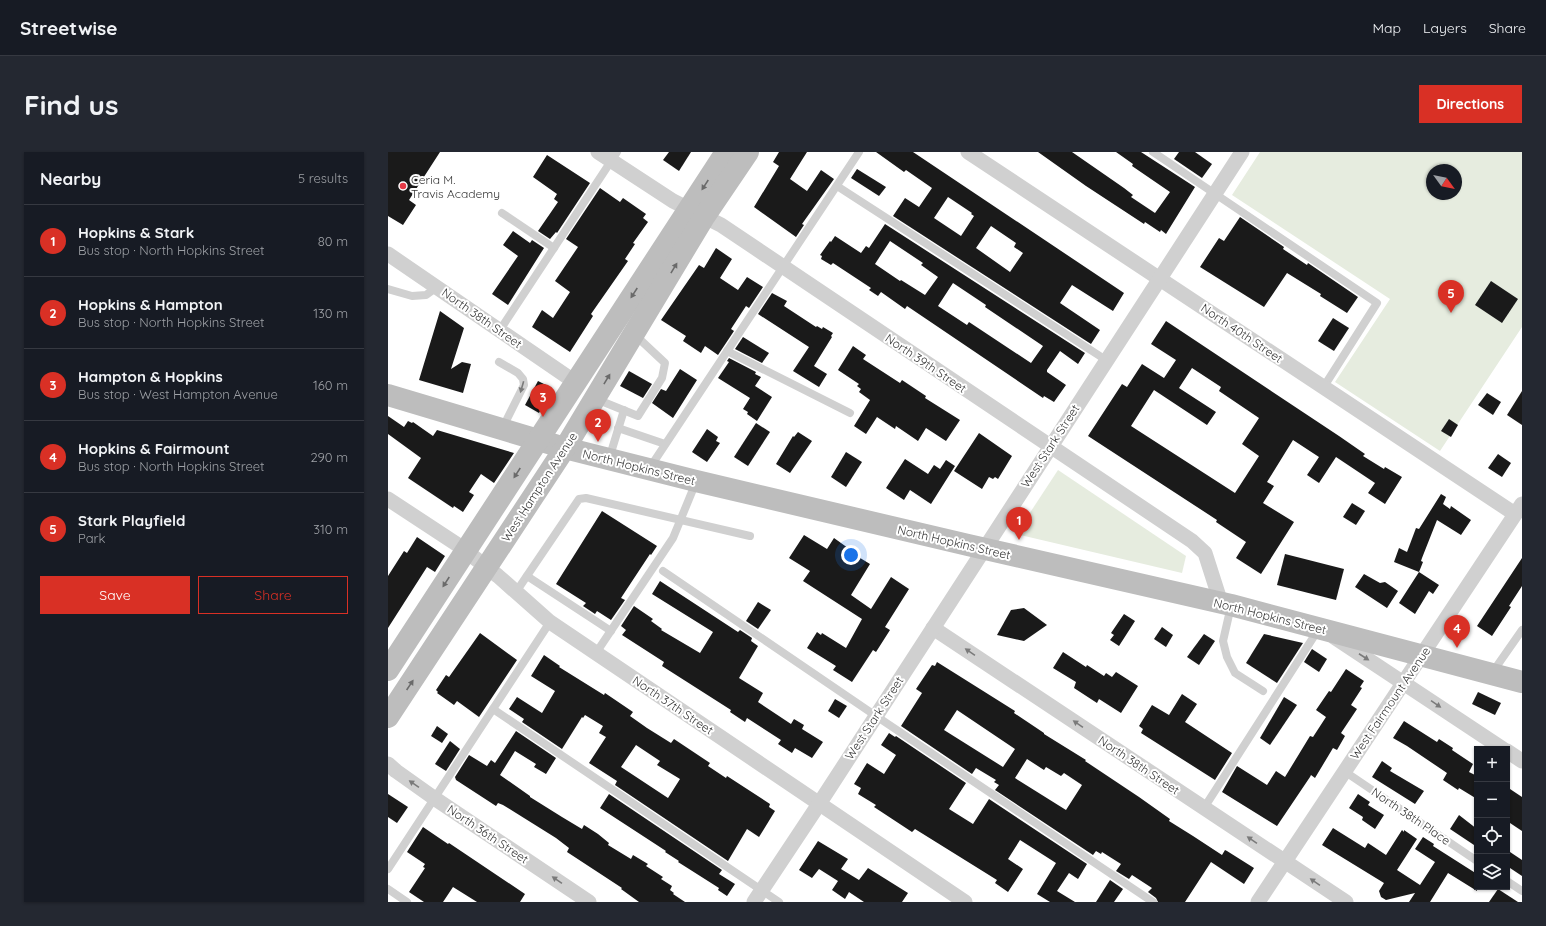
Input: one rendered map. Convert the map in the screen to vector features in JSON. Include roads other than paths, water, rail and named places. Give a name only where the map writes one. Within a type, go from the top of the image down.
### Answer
[{"type":"main road","name":"West Hampton Avenue","points":[[388,718],[565,448],[595,398],[633,334],[697,213],[726,152]]},
{"type":"main road","name":"West Hampton Avenue","points":[[388,670],[575,382],[697,213],[748,152]]},
{"type":"main road","name":"North Hopkins Street","points":[[388,395],[565,448],[696,481],[984,549],[1226,604],[1522,682]]},
{"type":"street","name":"North 39th Street","points":[[598,152],[614,156],[673,201],[721,225],[1192,541],[1204,552],[1226,604]]},
{"type":"street","name":"North 40th Street","points":[[968,152],[1323,388],[1519,509]]},
{"type":"street","name":"West Stark Street","points":[[758,896],[1242,152]]},
{"type":"street","name":"North 38th Street","points":[[388,254],[575,382]]},
{"type":"street","name":"North 37th Street","points":[[388,499],[466,551],[487,567],[550,622],[966,902]]},
{"type":"street","name":"West Fairmount Avenue","points":[[1258,902],[1519,509]]},
{"type":"street","name":"North 38th Street","points":[[933,628],[1346,902]]},
{"type":"street","points":[[1320,628],[1404,682],[1499,746]]},
{"type":"street","points":[[1510,753],[1522,762]]},
{"type":"street","name":"North 36th Street","points":[[388,764],[434,798],[589,902]]},
{"type":"lane","points":[[648,469],[859,152]]},
{"type":"lane","points":[[1153,152],[1377,303],[1323,388]]},
{"type":"lane","points":[[500,330],[614,156]]},
{"type":"lane","points":[[837,186],[1106,360]]},
{"type":"lane","points":[[502,213],[554,248]]},
{"type":"lane","points":[[388,289],[412,296],[426,295],[437,287]]},
{"type":"lane","points":[[595,398],[638,416],[662,378],[665,363],[633,334]]},
{"type":"lane","points":[[727,351],[850,413]]},
{"type":"lane","points":[[499,362],[518,373],[523,379],[524,385],[501,429]]},
{"type":"lane","points":[[609,459],[624,410]]},
{"type":"lane","points":[[618,428],[665,444]]},
{"type":"lane","points":[[596,653],[673,538],[696,481]]},
{"type":"lane","points":[[516,592],[579,499],[586,498],[750,536]]},
{"type":"lane","points":[[663,571],[1153,902]]},
{"type":"lane","points":[[527,576],[610,631]]},
{"type":"lane","points":[[1226,604],[1223,641],[1227,657],[1235,673],[1263,691]]},
{"type":"lane","points":[[388,870],[550,622]]},
{"type":"lane","points":[[1204,808],[1320,628]]},
{"type":"lane","points":[[1491,674],[1522,630]]},
{"type":"lane","points":[[493,709],[758,896],[780,902]]},
{"type":"lane","name":"North 38th Place","points":[[1344,772],[1474,859]]},
{"type":"lane","points":[[1510,883],[1522,891]]},
{"type":"lane","points":[[388,889],[407,902]]},
{"type":"place","name":"Ceria M. Travis Academy","points":[[403,186]]},
{"type":"place","name":"Stark Playfield","points":[[1451,313]]},
{"type":"place","name":"Hampton & Hopkins","points":[[543,417]]},
{"type":"place","name":"Hopkins & Hampton","points":[[598,442]]},
{"type":"place","name":"Hopkins & Stark","points":[[1019,540]]},
{"type":"place","name":"Hopkins & Fairmount","points":[[1457,648]]}]
